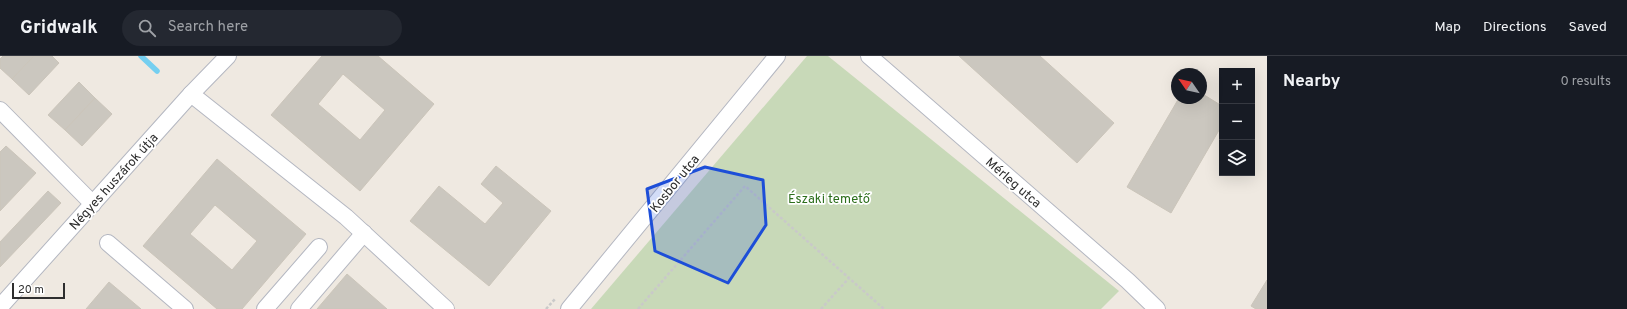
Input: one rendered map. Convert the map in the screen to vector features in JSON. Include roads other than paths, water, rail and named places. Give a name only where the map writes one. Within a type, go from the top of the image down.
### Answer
[{"type":"street","name":"Négyes huszárok útja","points":[[0,307],[190,94],[228,56]]},
{"type":"street","name":"Kosbor utca","points":[[569,309],[778,56]]},
{"type":"street","name":"Mérleg utca","points":[[869,56],[1128,281],[1157,309]]},
{"type":"street","points":[[190,94],[364,233],[446,309]]},
{"type":"street","points":[[0,110],[93,204]]},
{"type":"street","points":[[299,309],[364,233]]},
{"type":"street","points":[[108,243],[186,309]]},
{"type":"street","points":[[265,309],[319,247]]},
{"type":"waterway","points":[[141,56],[157,71]]},
{"type":"park label","name":"Északi temető","points":[[829,198]]}]
